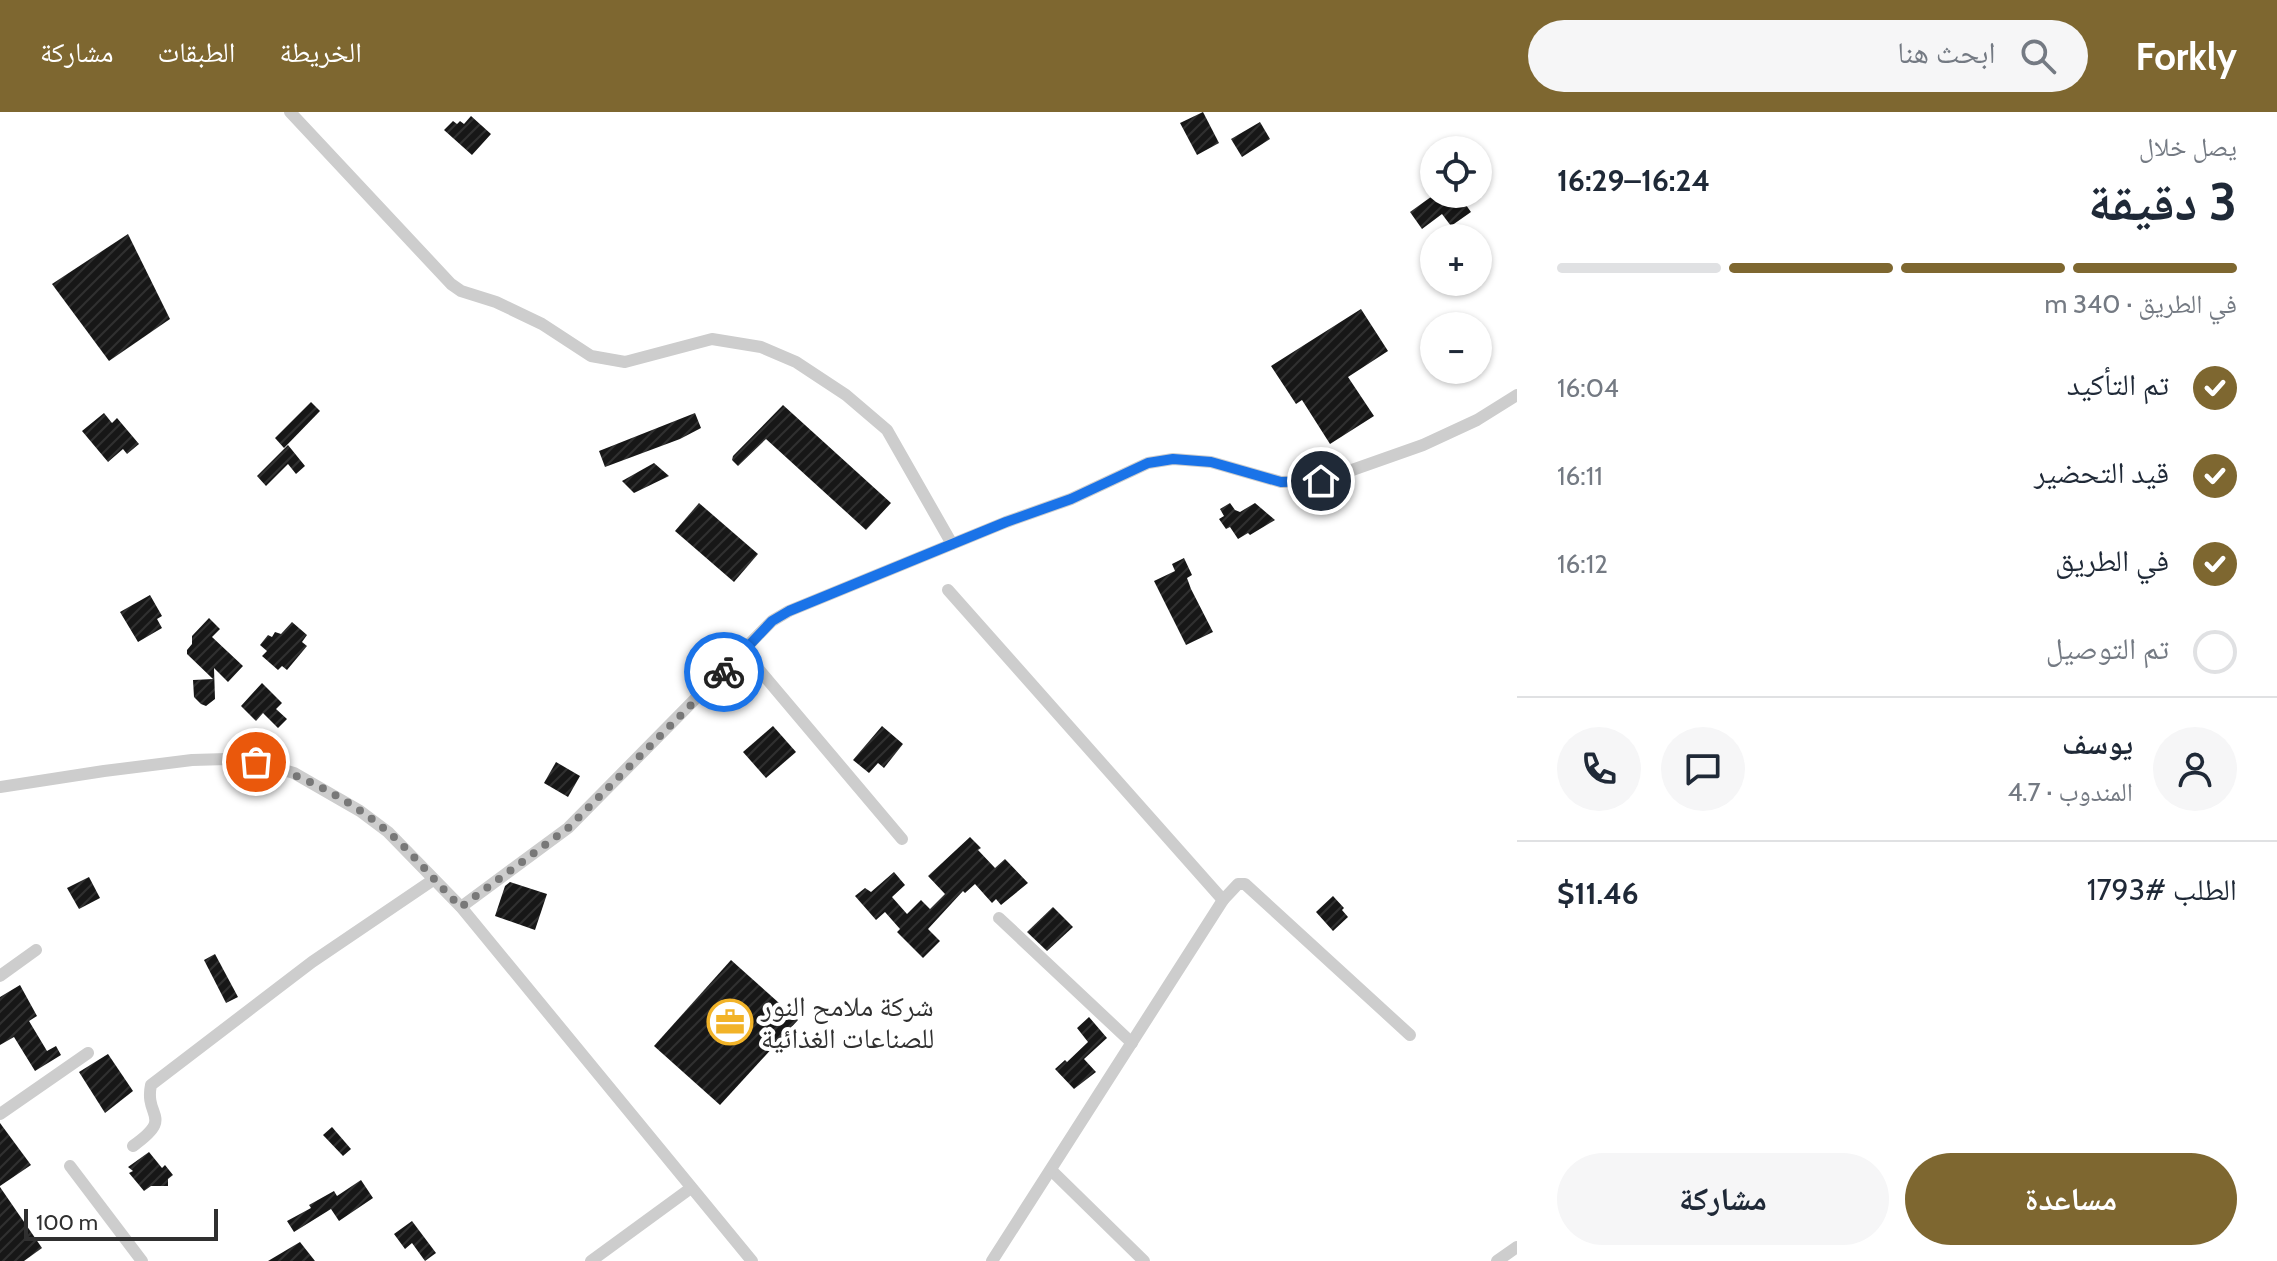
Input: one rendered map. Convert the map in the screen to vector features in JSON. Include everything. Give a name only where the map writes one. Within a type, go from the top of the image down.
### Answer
[{"type":"street","points":[[290,112],[426,258],[461,291],[496,302],[542,324],[591,356],[625,362],[712,339],[761,347],[796,362],[846,395],[887,430],[952,544]]},
{"type":"street","points":[[461,907],[568,828],[772,621],[789,611],[1071,499],[1148,463],[1173,459],[1211,462],[1281,482],[1321,481],[1423,445],[1477,420],[1517,395]]},
{"type":"street","points":[[948,590],[1223,900]]},
{"type":"street","points":[[744,652],[902,839]]},
{"type":"street","points":[[0,787],[192,760],[227,759],[256,762],[294,773],[360,811],[388,832],[461,907],[752,1261]]},
{"type":"street","points":[[133,1146],[154,1128],[157,1119],[149,1091],[151,1085],[312,962],[433,880]]},
{"type":"street","points":[[992,1261],[1223,900],[1238,884],[1245,884],[1410,1035]]},
{"type":"street","points":[[999,918],[1132,1043]]},
{"type":"street","points":[[0,976],[36,950]]},
{"type":"street","points":[[1,1110],[88,1053]]},
{"type":"street","points":[[70,1166],[140,1260]]},
{"type":"street","points":[[1051,1170],[1144,1261]]},
{"type":"street","points":[[591,1261],[691,1188]]},
{"type":"street","points":[[1497,1261],[1517,1247]]},
{"type":"building","points":[[1203,112],[1219,143],[1197,155],[1180,123]]},
{"type":"building","points":[[471,116],[491,134],[472,155],[444,130],[453,121],[464,124]]},
{"type":"building","points":[[1260,122],[1270,139],[1242,157],[1231,139]]},
{"type":"building","points":[[1420,205],[1420,208],[1468,208],[1471,212],[1454,224],[1450,224],[1442,214],[1420,226],[1410,212]]},
{"type":"building","points":[[128,234],[170,319],[109,361],[52,284]]},
{"type":"building","points":[[1361,309],[1388,351],[1348,377],[1374,416],[1330,444],[1302,400],[1296,404],[1271,366]]},
{"type":"building","points":[[311,402],[320,411],[284,448],[275,438]]},
{"type":"building","points":[[783,405],[891,503],[866,530],[766,439],[738,466],[732,460]]},
{"type":"building","points":[[104,413],[112,423],[117,418],[139,444],[127,454],[123,449],[108,462],[82,431]]},
{"type":"building","points":[[695,413],[701,428],[605,467],[599,451]]},
{"type":"building","points":[[288,445],[305,466],[296,474],[288,464],[266,486],[257,476]]},
{"type":"building","points":[[654,463],[669,476],[634,493],[622,481]]},
{"type":"building","points":[[699,503],[758,554],[734,582],[675,531]]},
{"type":"building","points":[[1230,503],[1240,512],[1255,503],[1275,520],[1238,539],[1230,527],[1226,529],[1219,519],[1224,516],[1220,509]]},
{"type":"building","points":[[1184,558],[1192,575],[1187,578],[1191,589],[1213,632],[1186,645],[1154,581],[1175,571],[1172,564]]},
{"type":"building","points":[[150,595],[162,616],[157,619],[162,628],[138,642],[120,612]]},
{"type":"building","points":[[209,618],[220,629],[212,637],[243,666],[228,682],[214,668],[215,699],[206,706],[194,697],[193,680],[213,679],[187,654],[187,650],[192,644],[192,636]]},
{"type":"building","points":[[292,622],[307,635],[302,642],[307,646],[287,670],[282,666],[278,670],[262,656],[267,651],[260,645],[268,635],[272,637],[275,632],[281,634]]},
{"type":"building","points":[[262,683],[282,703],[276,709],[287,719],[278,728],[263,713],[256,721],[241,706]]},
{"type":"building","points":[[773,726],[796,752],[766,778],[743,752]]},
{"type":"building","points":[[882,726],[903,744],[884,768],[878,763],[869,773],[853,760]]},
{"type":"building","points":[[556,762],[580,776],[568,797],[544,783]]},
{"type":"building","points":[[970,837],[995,868],[1005,859],[1028,883],[1001,905],[996,899],[992,903],[975,884],[965,893],[963,891],[928,929],[940,941],[923,958],[897,932],[900,929],[885,912],[876,920],[855,896],[865,888],[871,892],[894,872],[905,885],[892,897],[907,914],[921,900],[930,909],[945,894],[928,876]]},
{"type":"building","points":[[89,877],[100,898],[79,909],[67,888]]},
{"type":"building","points":[[510,882],[547,894],[535,930],[495,916],[505,886]]},
{"type":"building","points":[[1333,896],[1348,917],[1333,931],[1316,912]]},
{"type":"building","points":[[1053,907],[1073,927],[1047,951],[1027,932]]},
{"type":"building","points":[[215,954],[238,997],[226,1003],[204,960]]},
{"type":"building","points":[[731,960],[798,1020],[720,1105],[654,1046]]},
{"type":"building","points":[[20,985],[37,1016],[29,1021],[47,1051],[56,1046],[61,1055],[35,1071],[14,1037],[0,1045],[0,997]]},
{"type":"building","points":[[1089,1017],[1107,1038],[1084,1059],[1096,1072],[1074,1089],[1055,1069],[1088,1042],[1077,1028]]},
{"type":"building","points":[[108,1054],[133,1091],[105,1113],[79,1072]]},
{"type":"building","points":[[0,1123],[31,1165],[0,1186]]},
{"type":"building","points":[[332,1127],[351,1149],[343,1156],[323,1135]]},
{"type":"building","points":[[149,1152],[162,1168],[165,1165],[173,1175],[168,1179],[168,1186],[151,1186],[144,1191],[129,1173],[133,1171],[128,1167]]},
{"type":"building","points":[[361,1180],[373,1198],[339,1221],[331,1209],[294,1232],[287,1221],[334,1191],[337,1196]]},
{"type":"building","points":[[0,1187],[42,1248],[24,1261],[0,1261]]},
{"type":"building","points":[[412,1221],[436,1253],[425,1261],[412,1243],[405,1249],[394,1234]]},
{"type":"building","points":[[300,1242],[315,1261],[268,1261]]},
{"type":"way so far","points":[[256,762],[294,773],[360,811],[388,832],[461,907],[568,828],[724,672]]},
{"type":"place","name":"شركة ملامح النور للصناعات الغذائية","points":[[730,1022]]},
{"type":"route","points":[[724,672],[772,621],[809,601],[1071,499],[1148,463],[1173,459],[1211,462],[1281,482],[1321,481]]}]
